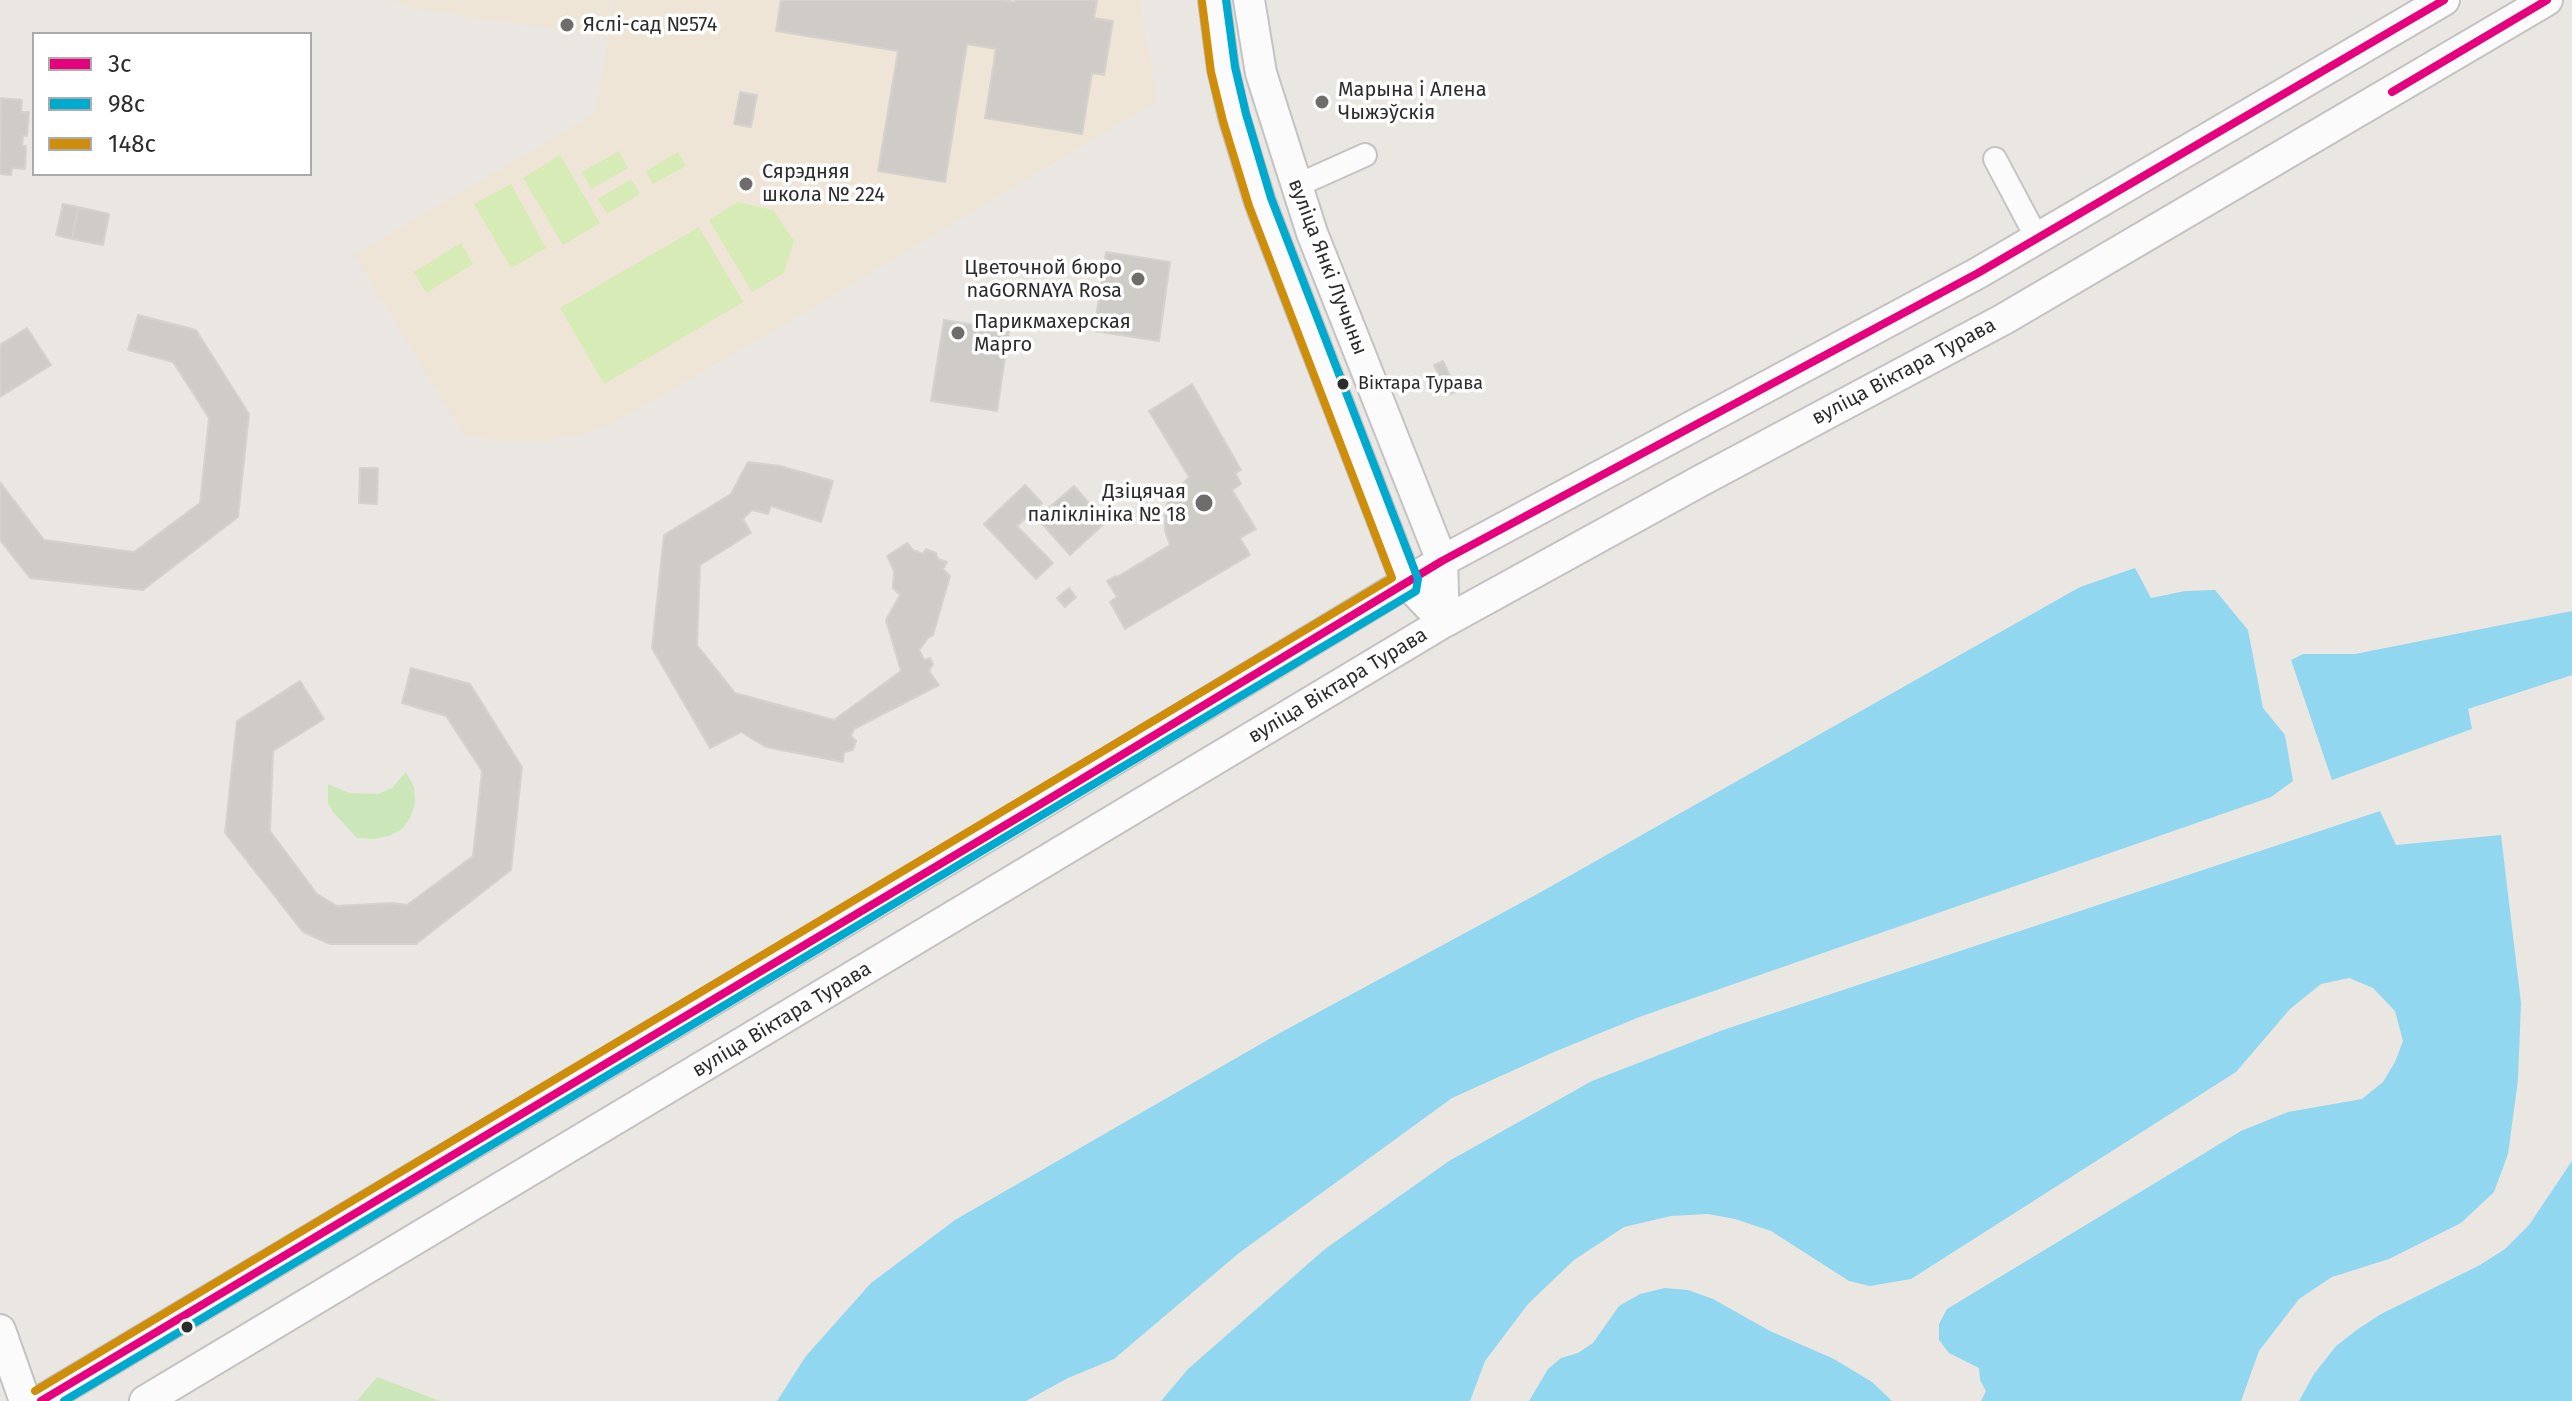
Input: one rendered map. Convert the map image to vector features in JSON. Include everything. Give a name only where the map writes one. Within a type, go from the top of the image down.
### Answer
[{"type":"main road","name":"вуліца Янкі Лучыны","points":[[1214,0],[1223,69],[1260,202],[1407,583],[1444,622]]},
{"type":"main road","name":"вуліца Янкі Лучыны","points":[[1249,0],[1261,73],[1312,233],[1442,561],[1444,622]]},
{"type":"main road","points":[[41,1401],[1442,561],[1978,273],[2444,0]]},
{"type":"main road","name":"вуліца Віктара Турава","points":[[145,1401],[1444,622],[2004,319],[2547,0]]},
{"type":"main road","points":[[1260,202],[1296,186]]},
{"type":"main road","points":[[0,1330],[25,1401]]},
{"type":"street","points":[[1296,186],[1365,155]]},
{"type":"street","points":[[1995,159],[2037,238]]},
{"type":"shaded area","name":"Яслі-сад №574","points":[[394,0],[612,0],[605,37],[406,7]]},
{"type":"shaded area","name":"Сярэдняя школа № 224","points":[[615,0],[1140,0],[1157,101],[779,328],[612,424],[545,441],[499,441],[464,435],[354,255],[595,113]]},
{"type":"green space","points":[[619,151],[628,168],[591,189],[582,172]]},
{"type":"green space","points":[[678,152],[686,166],[653,184],[646,171]]},
{"type":"green space","points":[[560,155],[600,223],[563,245],[523,178]]},
{"type":"green space","points":[[631,179],[640,194],[607,214],[598,199]]},
{"type":"green space","points":[[511,184],[546,248],[511,268],[474,204]]},
{"type":"green space","points":[[738,202],[773,210],[794,241],[784,273],[752,292],[709,220]]},
{"type":"green space","points":[[699,227],[743,302],[604,384],[560,308]]},
{"type":"green space","points":[[461,243],[473,264],[426,293],[414,272]]},
{"type":"green space","points":[[406,772],[414,787],[415,804],[402,829],[389,836],[357,838],[328,803],[328,784],[349,793],[378,794],[392,788]]},
{"type":"green space","points":[[377,1377],[440,1401],[357,1401]]},
{"type":"water","points":[[2135,568],[2151,598],[2185,591],[2215,590],[2248,630],[2263,708],[2285,735],[2293,781],[2271,797],[1642,1016],[1452,1098],[1239,1253],[1114,1359],[1068,1378],[1026,1401],[777,1401],[806,1356],[871,1283],[955,1220],[1278,1034],[1541,892],[2080,587]]},
{"type":"water","points":[[2572,611],[2572,675],[2468,709],[2472,729],[2332,780],[2291,660],[2303,654],[2355,654]]},
{"type":"water","points":[[2380,811],[2396,845],[2501,835],[2521,1003],[2518,1080],[2508,1154],[2494,1192],[2461,1223],[2389,1259],[2332,1277],[2299,1299],[2259,1351],[2241,1401],[1981,1401],[1986,1391],[1980,1380],[1979,1368],[1949,1353],[1939,1340],[1939,1324],[1947,1309],[2241,1131],[2288,1112],[2362,1099],[2383,1082],[2403,1041],[2395,1011],[2373,988],[2349,978],[2321,984],[2290,1009],[2236,1072],[1911,1279],[1870,1286],[1849,1281],[1771,1231],[1708,1214],[1671,1216],[1624,1227],[1574,1260],[1528,1304],[1485,1361],[1470,1401],[1161,1401],[1188,1369],[1325,1249],[1449,1161],[1592,1081],[1723,1030]]},
{"type":"water","points":[[2572,1161],[2572,1401],[2299,1401],[2314,1374],[2336,1346],[2358,1329],[2505,1249],[2529,1225]]},
{"type":"water","points":[[1665,1288],[1688,1290],[1713,1299],[1770,1331],[1834,1359],[1872,1382],[1892,1401],[1529,1401],[1548,1369],[1561,1358],[1578,1353],[1593,1343],[1619,1306],[1640,1294]]},
{"type":"building","name":"Сярэдняя школа № 224","points":[[781,0],[1091,0],[1097,1],[1094,18],[1113,21],[1104,75],[1092,73],[1082,134],[985,118],[996,49],[967,44],[945,182],[878,171],[898,51],[776,31]]},
{"type":"building","points":[[740,92],[757,95],[751,127],[734,124]]},
{"type":"building","points":[[1,98],[22,100],[21,112],[29,112],[27,136],[23,136],[22,146],[26,146],[25,169],[12,168],[11,175],[0,174]]},
{"type":"building","points":[[63,204],[78,207],[72,239],[56,235]]},
{"type":"building","points":[[78,207],[109,214],[103,245],[72,239]]},
{"type":"building","points":[[1106,252],[1170,262],[1159,341],[1094,331]]},
{"type":"building","points":[[138,315],[196,330],[249,414],[238,517],[143,590],[30,578],[0,540],[0,482],[44,540],[134,552],[200,503],[209,418],[173,362],[128,350]]},
{"type":"building","points":[[944,320],[1009,331],[997,411],[931,401]]},
{"type":"building","points":[[27,328],[51,365],[0,397],[0,345]]},
{"type":"building","points":[[1443,361],[1457,391],[1448,395],[1434,365]]},
{"type":"building","name":"Дзіцячая паліклініка № 18","points":[[1192,384],[1241,470],[1235,473],[1241,484],[1232,490],[1256,529],[1240,538],[1250,555],[1125,629],[1110,602],[1117,597],[1107,581],[1170,545],[1165,531],[1165,510],[1170,496],[1189,477],[1149,411]]},
{"type":"building","points":[[748,462],[780,466],[833,481],[821,522],[771,506],[768,514],[752,510],[743,519],[751,533],[700,565],[697,645],[735,693],[834,720],[901,671],[886,620],[900,595],[893,588],[894,571],[887,556],[907,543],[913,550],[923,554],[926,549],[947,562],[943,569],[950,576],[933,635],[919,650],[924,660],[930,658],[933,664],[929,671],[939,685],[854,729],[851,736],[856,741],[853,750],[844,752],[843,762],[766,747],[741,732],[710,748],[652,648],[664,535],[731,494]]},
{"type":"building","points":[[360,468],[378,468],[377,504],[359,503]]},
{"type":"building","points":[[1025,485],[1042,503],[1017,526],[1053,563],[1036,579],[984,524]]},
{"type":"building","points":[[1074,486],[1106,522],[1070,555],[1037,518]]},
{"type":"building","points":[[1069,588],[1076,597],[1065,607],[1057,598]]},
{"type":"building","points":[[411,668],[470,684],[522,767],[511,870],[416,944],[330,944],[303,932],[225,833],[237,721],[300,681],[324,719],[273,751],[270,831],[317,894],[337,906],[407,905],[473,856],[482,771],[446,716],[402,703]]},
{"type":"transit line","name":"98с","points":[[64,1401],[1416,591],[1418,579],[1271,198],[1235,67],[1226,0]]},
{"type":"transit line","name":"3с","points":[[41,1401],[1442,561],[1978,273],[2444,0]]},
{"type":"transit line","name":"3с","points":[[2392,92],[2547,0]]},
{"type":"transit line","name":"148с","points":[[35,1391],[1392,578],[1249,206],[1211,72],[1202,2]]},
{"type":"place","name":"Яслі-сад №574","points":[[567,25]]},
{"type":"place","name":"Марына і Алена Чыжэўскія","points":[[1322,102]]},
{"type":"place","name":"Сярэдняя школа № 224","points":[[746,184]]},
{"type":"place","name":"Цветочной бюро naGORNAYA Rosa","points":[[1138,279]]},
{"type":"place","name":"Парикмахерская Марго","points":[[958,333]]},
{"type":"place","name":"Віктара Турава","points":[[1343,384]]},
{"type":"place","name":"Дзіцячая паліклініка № 18","points":[[1204,503]]}]
